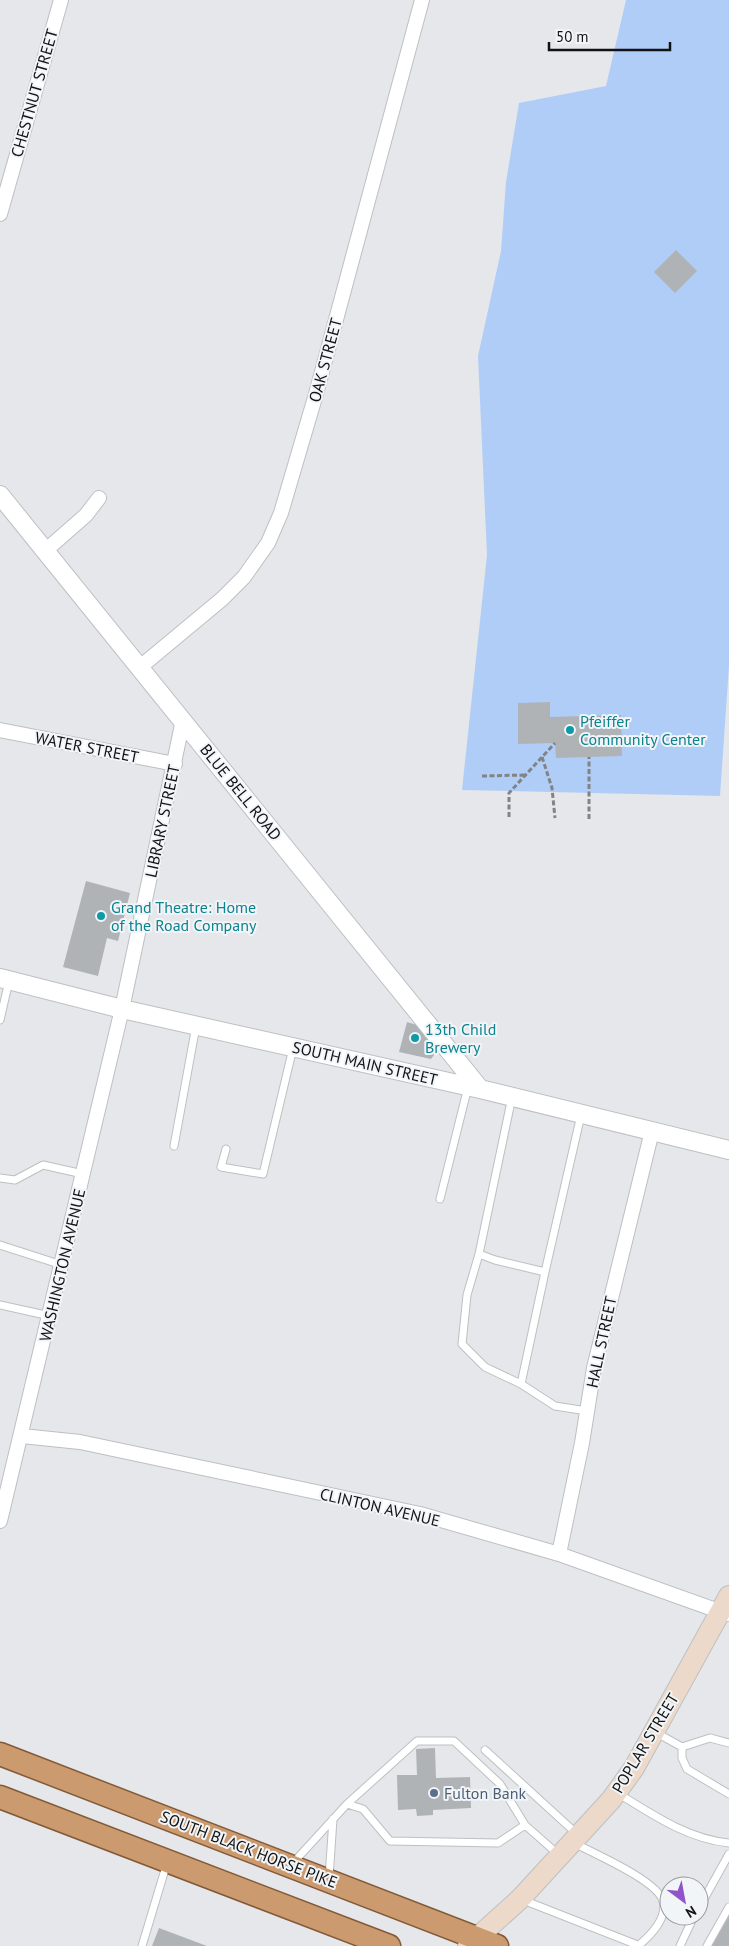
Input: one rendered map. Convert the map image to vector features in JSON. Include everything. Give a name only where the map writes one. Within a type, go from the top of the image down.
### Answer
[{"type":"highway","name":"SOUTH BLACK HORSE PIKE","points":[[0,1754],[329,1880],[481,1944]]},
{"type":"highway","points":[[0,1797],[389,1946]]},
{"type":"main road","name":"POPLAR STREET","points":[[481,1944],[617,1792],[655,1732],[726,1608]]},
{"type":"street","name":"CHESTNUT STREET","points":[[0,214],[61,0]]},
{"type":"street","name":"OAK STREET","points":[[139,668],[222,599],[244,577],[268,543],[282,513],[422,0]]},
{"type":"street","name":"BLUE BELL ROAD","points":[[0,495],[183,720],[474,1088]]},
{"type":"street","points":[[45,551],[86,515],[99,498]]},
{"type":"street","name":"LIBRARY STREET","points":[[122,1009],[183,720]]},
{"type":"street","name":"WATER STREET","points":[[0,730],[175,764]]},
{"type":"street","name":"SOUTH MAIN STREET","points":[[5,979],[122,1009],[474,1088],[729,1150]]},
{"type":"street","name":"WASHINGTON AVENUE","points":[[0,1521],[22,1436],[122,1009]]},
{"type":"street","name":"HALL STREET","points":[[559,1554],[594,1368],[652,1131]]},
{"type":"street","name":"CLINTON AVENUE","points":[[22,1436],[80,1442],[420,1514],[559,1554],[726,1608]]},
{"type":"lane","points":[[0,1020],[5,979]]},
{"type":"lane","points":[[174,1146],[196,1026]]},
{"type":"lane","points":[[226,1149],[221,1167],[263,1174],[293,1047]]},
{"type":"lane","points":[[440,1199],[474,1088]]},
{"type":"lane","points":[[512,1097],[479,1254],[467,1295],[462,1344],[485,1367],[521,1384],[555,1406],[587,1411]]},
{"type":"lane","points":[[521,1384],[581,1114]]},
{"type":"lane","points":[[0,1178],[15,1180],[43,1165],[83,1174]]},
{"type":"lane","points":[[0,1245],[62,1265]]},
{"type":"lane","points":[[479,1254],[495,1260],[545,1272]]},
{"type":"lane","points":[[0,1306],[50,1316]]},
{"type":"lane","points":[[655,1732],[682,1746],[710,1738],[729,1743]]},
{"type":"lane","points":[[291,1865],[347,1804],[417,1741],[454,1741],[500,1784],[525,1825],[634,1874],[655,1890],[663,1901],[662,1916],[653,1933],[637,1946],[520,1899]]},
{"type":"lane","points":[[682,1746],[682,1758],[687,1769],[729,1794]]},
{"type":"lane","points":[[486,1750],[570,1845]]},
{"type":"lane","points":[[617,1792],[679,1829],[714,1842],[729,1844]]},
{"type":"lane","points":[[347,1804],[363,1809],[390,1841],[498,1843],[525,1825]]},
{"type":"lane","points":[[329,1880],[333,1818]]},
{"type":"lane","points":[[709,1890],[729,1854]]},
{"type":"lane","points":[[142,1946],[168,1860]]},
{"type":"lane","points":[[707,1946],[729,1907]]},
{"type":"lane","points":[[680,1946],[689,1926]]},
{"type":"path","points":[[509,817],[509,793],[555,743]]},
{"type":"path","points":[[542,757],[552,788],[555,818]]},
{"type":"path","points":[[589,757],[589,819]]},
{"type":"path","points":[[482,776],[526,775]]},
{"type":"shaded area","points":[[626,0],[729,0],[729,666],[720,796],[462,790],[487,555],[478,356],[501,251],[506,182],[519,103],[606,86]]},
{"type":"building","points":[[676,250],[697,271],[675,293],[654,272]]},
{"type":"building","name":"Pfeiffer Community Center","points":[[550,702],[550,717],[621,715],[622,756],[556,758],[555,743],[518,744],[518,703]]},
{"type":"building","name":"Grand Theatre: Home of the Road Company","points":[[86,881],[130,893],[118,941],[107,938],[98,976],[63,967]]},
{"type":"building","name":"13th Child Brewery","points":[[407,1022],[417,1025],[437,1051],[431,1059],[399,1052]]},
{"type":"building","name":"Fulton Bank","points":[[435,1748],[436,1778],[470,1777],[471,1808],[433,1810],[433,1815],[417,1816],[416,1809],[398,1810],[397,1775],[417,1775],[416,1749]]},
{"type":"building","points":[[729,1914],[729,1946],[708,1946]]},
{"type":"building","points":[[159,1928],[207,1946],[152,1946]]},
{"type":"place","name":"Pfeiffer Community Center","points":[[570,730]]},
{"type":"place","name":"Grand Theatre: Home of the Road Company","points":[[101,916]]},
{"type":"place","name":"13th Child Brewery","points":[[415,1038]]},
{"type":"place","name":"Fulton Bank","points":[[434,1793]]}]
